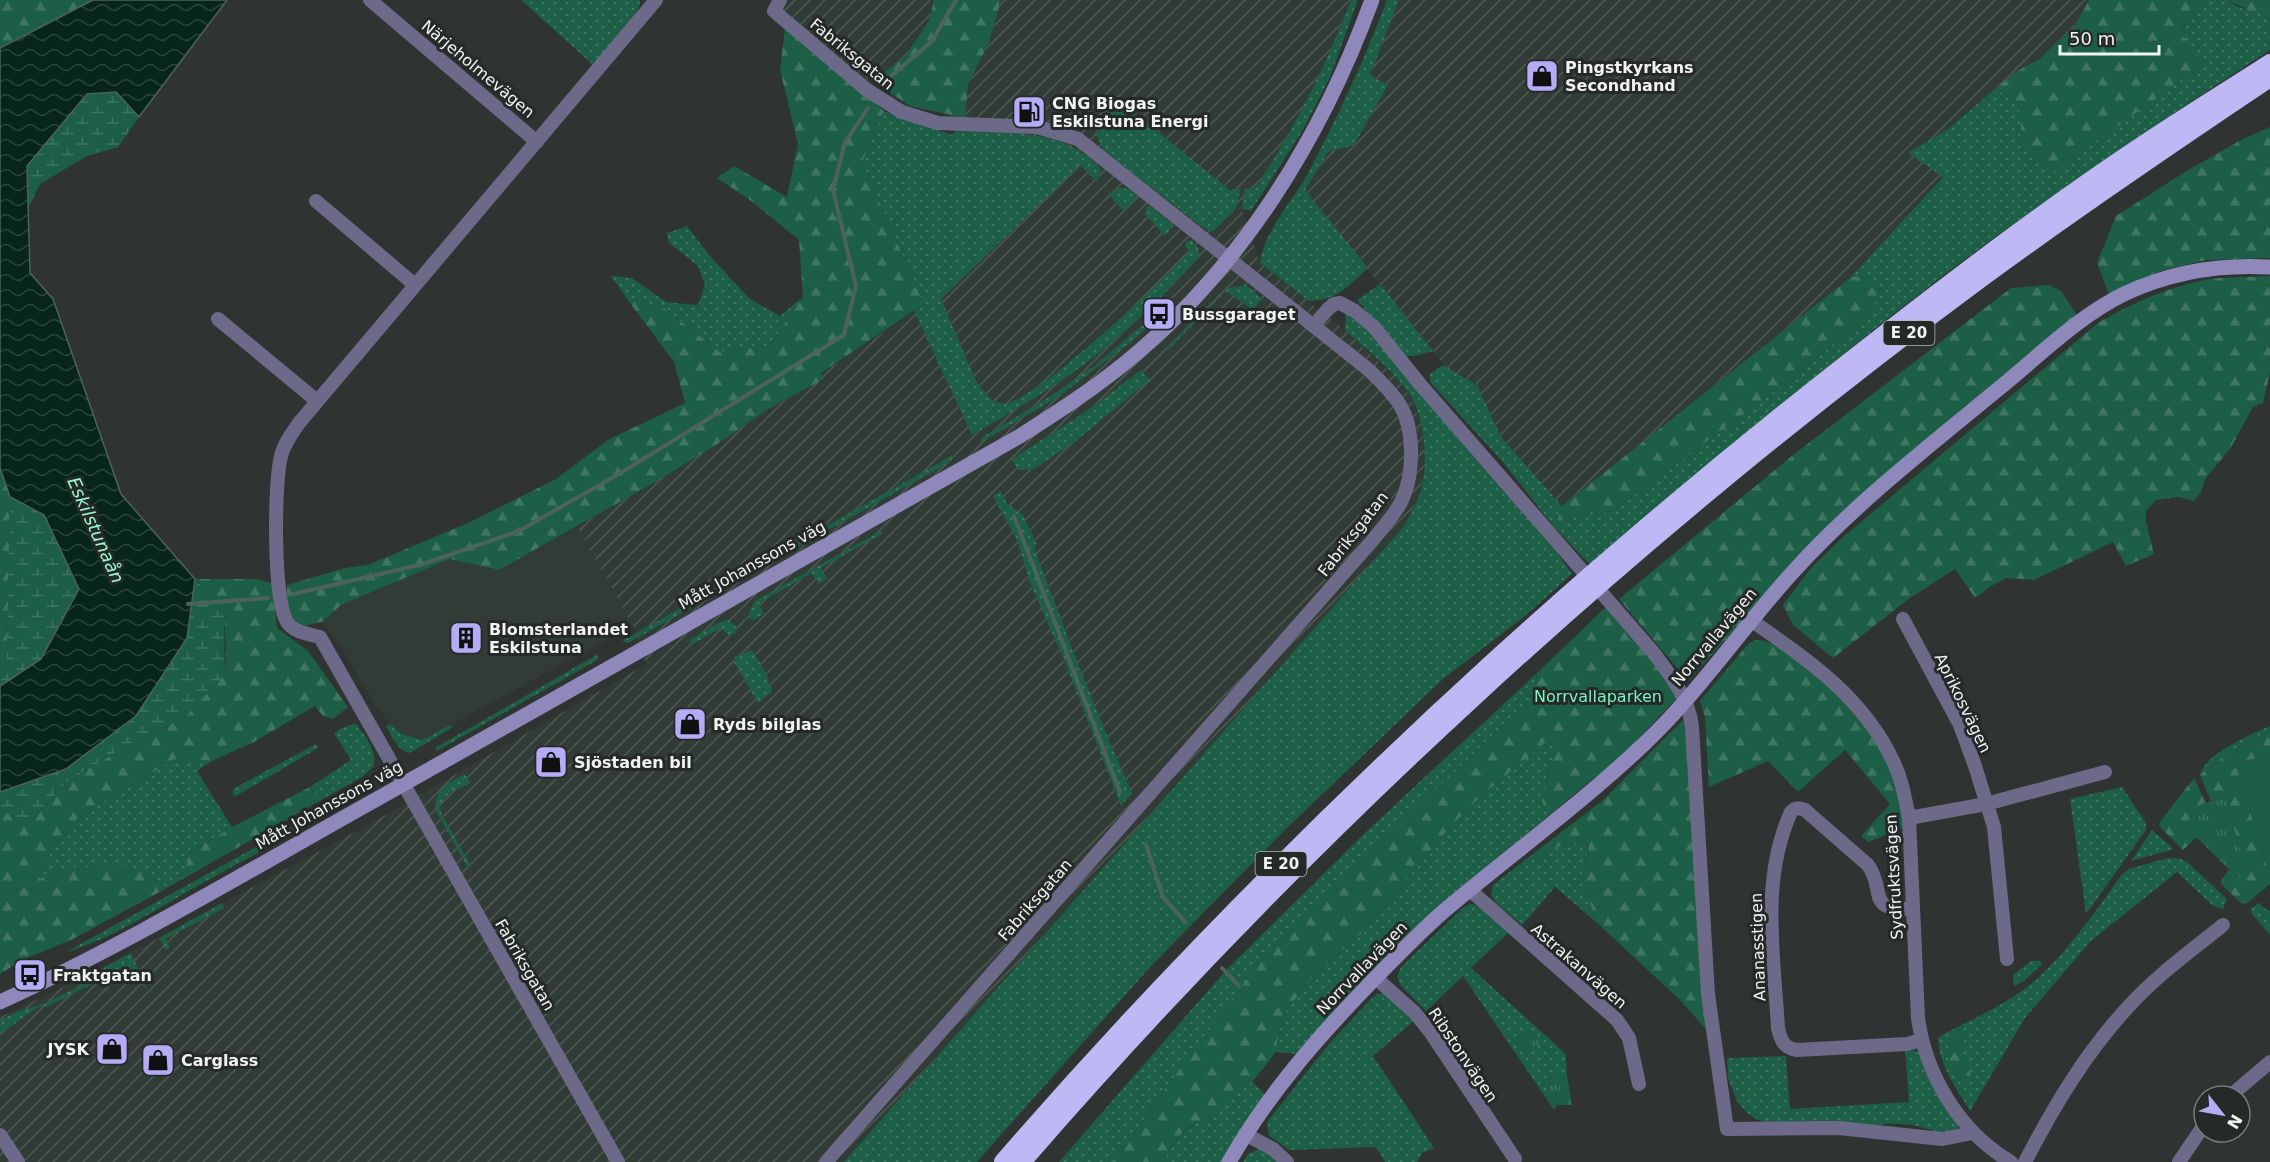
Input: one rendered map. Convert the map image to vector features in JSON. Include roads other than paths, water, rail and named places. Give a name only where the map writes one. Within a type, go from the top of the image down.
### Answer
[{"type":"highway","name":"E 20","points":[[1003,1162],[1115,1037],[1278,867],[1451,700],[1606,571],[1765,427],[1983,259],[2132,152],[2270,63]]},
{"type":"highway","name":"E 20","points":[[1606,571],[1894,344],[2059,222],[2270,78]]},
{"type":"highway","name":"E 20","points":[[2222,110],[2246,104],[2270,93]]},
{"type":"highway","name":"E 20","points":[[1022,1162],[1140,1030],[1269,896],[1584,590]]},
{"type":"street","name":"Närjeholmevägen","points":[[370,0],[537,142]]},
{"type":"street","name":"Närjeholmevägen","points":[[404,784],[320,637],[296,630],[287,624],[281,606],[276,541],[281,457],[292,433],[317,401],[398,308],[656,0]]},
{"type":"street","name":"Fabriksgatan","points":[[780,0],[774,11],[867,90],[891,106],[938,123],[1037,127],[1078,139],[1369,370],[1400,405],[1405,417],[1410,446],[1409,474],[1402,500],[1372,542],[826,1162]]},
{"type":"street","name":"Mått Johanssons väg","points":[[0,1002],[44,982],[146,928],[974,462],[1058,412],[1126,362],[1189,303],[1228,260],[1275,197],[1319,123],[1349,60],[1372,0]]},
{"type":"street","points":[[316,201],[415,285]]},
{"type":"street","name":"Norrvallavägen","points":[[1229,1162],[1245,1134],[1283,1083],[1320,1038],[1376,978],[1442,913],[1611,774],[1648,740],[1789,576],[1849,515],[2090,314],[2127,293],[2183,273],[2216,268],[2270,267]]},
{"type":"street","points":[[1314,325],[1328,309],[1340,303],[1355,311],[1374,327],[1419,383],[1653,652],[1680,690],[1691,719],[1708,994],[1727,1129],[1839,1128],[1942,1139],[1973,1133]]},
{"type":"street","points":[[218,319],[317,401]]},
{"type":"street","name":"Aprikosvägen","points":[[1903,619],[1960,725],[1994,827],[2007,959]]},
{"type":"street","name":"Sydfruktsvägen","points":[[1752,621],[1828,676],[1869,719],[1894,762],[1909,818],[1912,909],[1921,1040],[1945,1095],[1973,1133],[2011,1162]]},
{"type":"street","points":[[1909,818],[1986,804],[2105,772]]},
{"type":"street","name":"Fabriksgatan","points":[[404,784],[618,1162]]},
{"type":"street","name":"Ananasstigen","points":[[1912,909],[1886,907],[1878,897],[1868,865],[1805,810],[1799,808],[1791,812],[1772,877],[1771,912],[1778,1028],[1784,1044],[1789,1049],[1797,1050],[1906,1044],[1921,1040]]},
{"type":"street","name":"Astrakanvägen","points":[[1470,890],[1617,1020],[1629,1038],[1639,1084]]},
{"type":"street","points":[[2025,1162],[2068,1085],[2105,1033],[2130,1004],[2157,979],[2223,926]]},
{"type":"street","name":"Ribstonvägen","points":[[1376,978],[1415,1013],[1515,1159]]},
{"type":"street","points":[[2244,1084],[2270,1062]]},
{"type":"street","points":[[1245,1134],[1273,1149],[1287,1162]]},
{"type":"street","points":[[0,1135],[18,1162]]},
{"type":"street","points":[[2179,1162],[2192,1143]]},
{"type":"water","name":"Eskilstunaån","points":[[93,0],[227,0],[139,117],[116,92],[87,94],[27,166],[30,273],[53,299],[121,494],[195,579],[187,638],[136,716],[66,769],[0,792],[0,686],[41,659],[79,589],[44,515],[10,497],[0,468],[0,48]]},
{"type":"waterway","points":[[883,83],[932,41],[956,0]]},
{"type":"waterway","points":[[293,594],[420,565],[519,531],[624,471],[844,335],[856,286],[833,190],[845,142],[868,108]]},
{"type":"waterway","points":[[1014,516],[1120,792]]},
{"type":"waterway","points":[[188,604],[268,598]]},
{"type":"waterway","points":[[1146,845],[1163,897],[1185,922]]},
{"type":"waterway","points":[[1222,968],[1239,986]]},
{"type":"place","name":"Pingstkyrkans Secondhand","points":[[1542,76]]},
{"type":"place","name":"CNG Biogas Eskilstuna Energi","points":[[1029,112]]},
{"type":"place","name":"Bussgaraget","points":[[1159,314]]},
{"type":"place","name":"Blomsterlandet Eskilstuna","points":[[466,638]]},
{"type":"place","name":"Ryds bilglas","points":[[690,724]]},
{"type":"place","name":"Sjöstaden bil","points":[[551,762]]},
{"type":"place","name":"Fraktgatan","points":[[30,975]]},
{"type":"place","name":"JYSK","points":[[112,1049]]},
{"type":"place","name":"Carglass","points":[[158,1060]]},
{"type":"park label","name":"Norrvallaparken","points":[[1598,696]]}]
